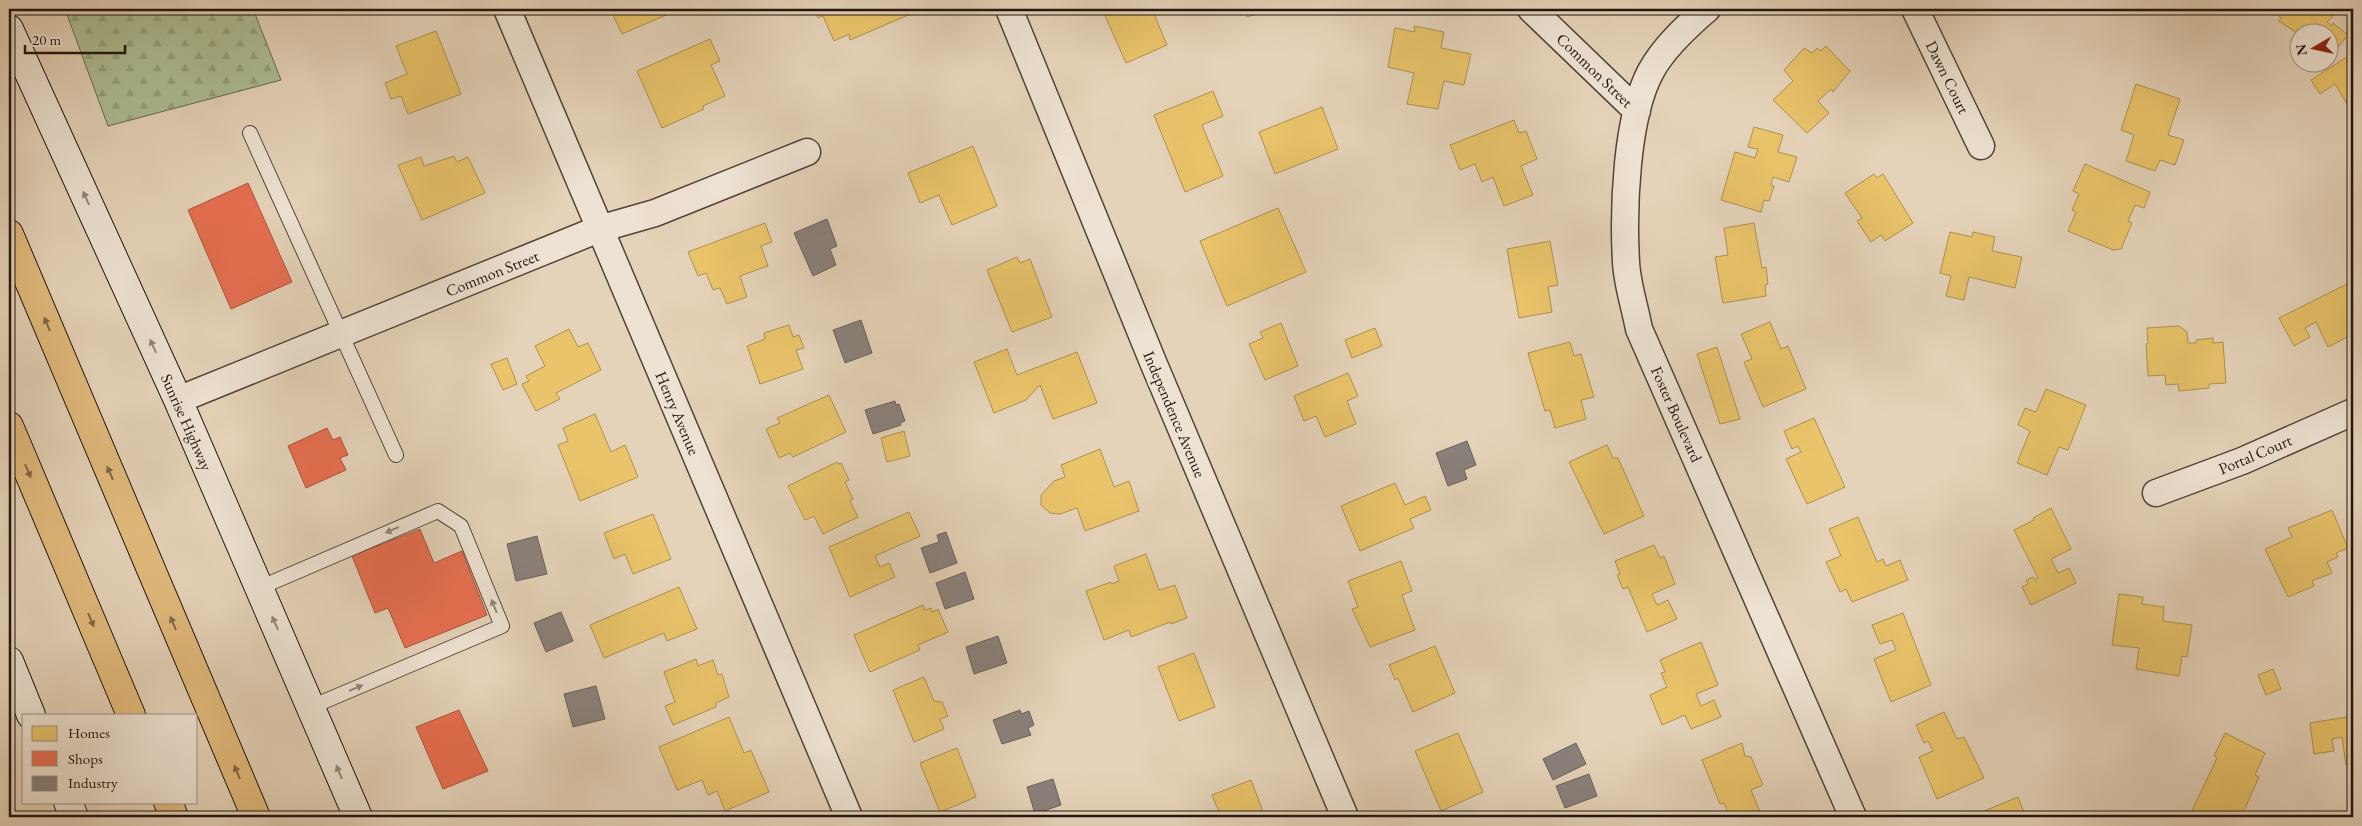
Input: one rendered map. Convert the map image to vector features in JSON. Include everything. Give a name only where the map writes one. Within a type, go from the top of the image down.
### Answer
[{"type":"highway","points":[[9,234],[256,817]]},
{"type":"highway","points":[[9,426],[131,714]]},
{"type":"highway","points":[[169,804],[174,817]]},
{"type":"main road","name":"Sunrise Highway","points":[[9,29],[178,400],[358,817]]},
{"type":"main road","points":[[9,661],[31,714]]},
{"type":"main road","points":[[69,804],[74,817]]},
{"type":"street","name":"Henry Avenue","points":[[507,9],[849,817]]},
{"type":"street","name":"Independence Avenue","points":[[1009,9],[1153,362],[1345,817]]},
{"type":"street","name":"Common Street","points":[[1531,9],[1637,111]]},
{"type":"street","name":"Foster Boulevard","points":[[1707,9],[1683,30],[1651,71],[1637,111],[1625,182],[1626,263],[1639,329],[1853,817]]},
{"type":"street","name":"Dawn Court","points":[[1915,9],[1980,146]]},
{"type":"street","name":"Common Street","points":[[178,400],[600,229],[655,213],[807,152]]},
{"type":"street","name":"Portal Court","points":[[2156,493],[2242,461],[2353,412]]},
{"type":"lane","points":[[250,133],[396,455]]},
{"type":"lane","points":[[259,588],[438,511],[461,526],[502,626],[311,707]]},
{"type":"green space","points":[[65,9],[253,9],[281,80],[108,126]]},
{"type":"building: Homes","points":[[375,9],[391,9],[377,14]]},
{"type":"building: Homes","points":[[610,9],[680,9],[622,34]]},
{"type":"building: Homes","points":[[922,9],[850,40],[849,34],[834,41],[823,16],[818,18],[815,10]]},
{"type":"building: Homes","points":[[1102,9],[1162,9],[1154,14],[1167,45],[1126,63]]},
{"type":"building: Homes","points":[[1244,9],[1264,9],[1265,11],[1247,17]]},
{"type":"building: Homes","points":[[2277,9],[2335,9],[2338,11],[2327,22],[2290,22],[2290,28],[2279,21],[2281,18],[2274,12]]},
{"type":"building: Homes","points":[[1414,26],[1444,32],[1441,48],[1471,54],[1464,85],[1444,81],[1438,109],[1407,104],[1414,73],[1388,67],[1395,28],[1415,32]]},
{"type":"building: Homes","points":[[2340,29],[2348,35],[2340,45]]},
{"type":"building: Homes","points":[[436,31],[461,94],[408,114],[401,96],[391,99],[385,83],[407,74],[396,46]]},
{"type":"building: Homes","points":[[710,39],[720,61],[711,65],[725,96],[703,106],[704,109],[662,128],[637,71]]},
{"type":"building: Homes","points":[[1826,46],[1850,71],[1833,92],[1831,89],[1818,101],[1829,113],[1807,133],[1773,100],[1793,81],[1784,70],[1804,48],[1812,53],[1817,48],[1821,51]]},
{"type":"building: Homes","points":[[2353,53],[2353,114],[2335,84],[2320,94],[2311,80],[2323,72],[2340,72],[2340,61]]},
{"type":"building: Homes","points":[[2136,84],[2180,99],[2168,135],[2184,140],[2175,165],[2160,160],[2155,171],[2126,161],[2134,135],[2121,130]]},
{"type":"building: Homes","points":[[1213,91],[1223,116],[1202,125],[1223,176],[1185,192],[1154,115]]},
{"type":"building: Homes","points":[[1322,107],[1338,149],[1275,174],[1259,132]]},
{"type":"building: Homes","points":[[1514,120],[1519,133],[1526,131],[1537,159],[1521,166],[1533,195],[1504,206],[1493,177],[1482,182],[1475,164],[1460,170],[1450,145]]},
{"type":"building: Homes","points":[[1754,127],[1783,135],[1778,152],[1797,157],[1789,182],[1773,177],[1771,185],[1774,186],[1769,201],[1764,200],[1761,212],[1721,200],[1735,152],[1755,158],[1758,149],[1748,147]]},
{"type":"building: Homes","points":[[973,146],[997,206],[952,225],[939,195],[920,203],[908,173]]},
{"type":"building: Homes","points":[[454,156],[457,162],[468,157],[485,193],[422,220],[398,165],[421,157],[424,166]]},
{"type":"building: Homes","points":[[2085,164],[2150,192],[2144,208],[2135,205],[2128,221],[2132,223],[2121,249],[2113,250],[2068,231],[2076,212],[2072,210],[2079,194],[2073,191]]},
{"type":"building: Homes","points":[[1874,174],[1877,178],[1883,174],[1913,223],[1885,241],[1881,235],[1871,242],[1857,221],[1862,218],[1845,193]]},
{"type":"building: Homes","points":[[1278,208],[1306,272],[1227,306],[1200,241]]},
{"type":"building: Homes","points":[[765,223],[772,242],[761,246],[768,266],[740,276],[747,297],[727,304],[720,288],[713,290],[706,273],[698,276],[688,252]]},
{"type":"building: Homes","points":[[1754,223],[1762,268],[1766,267],[1768,284],[1765,285],[1766,296],[1723,303],[1715,257],[1728,255],[1724,228]]},
{"type":"building: Homes","points":[[1950,232],[1972,237],[1973,232],[1995,237],[1992,251],[2022,257],[2015,288],[1969,277],[1964,300],[1946,296],[1951,276],[1940,273]]},
{"type":"building: Homes","points":[[1550,241],[1558,285],[1548,287],[1552,312],[1519,318],[1507,249]]},
{"type":"building: Homes","points":[[1017,257],[1020,263],[1030,259],[1052,317],[1012,332],[987,270]]},
{"type":"building: Homes","points":[[2349,283],[2353,292],[2353,327],[2351,328],[2353,334],[2328,347],[2316,322],[2305,328],[2310,337],[2294,346],[2279,318]]},
{"type":"building: Homes","points":[[1770,322],[1781,349],[1788,346],[1806,389],[1763,407],[1744,362],[1752,359],[1741,334]]},
{"type":"building: Homes","points":[[1281,323],[1298,366],[1265,380],[1249,344],[1263,338],[1260,332]]},
{"type":"building: Homes","points":[[789,325],[793,337],[799,335],[804,348],[796,350],[803,369],[760,384],[747,346],[765,339],[764,333]]},
{"type":"building: Homes","points":[[2179,326],[2187,332],[2188,343],[2196,343],[2196,340],[2213,338],[2213,343],[2223,342],[2226,383],[2209,384],[2209,388],[2179,391],[2178,384],[2166,385],[2165,375],[2148,376],[2147,328]]},
{"type":"building: Homes","points":[[1375,328],[1382,346],[1352,358],[1345,340]]},
{"type":"building: Homes","points":[[569,329],[578,347],[588,343],[601,370],[556,393],[560,399],[536,411],[522,384],[529,381],[526,376],[545,366],[535,346]]},
{"type":"building: Homes","points":[[1570,342],[1574,356],[1581,354],[1594,397],[1581,400],[1586,419],[1555,428],[1550,410],[1545,411],[1528,353]]},
{"type":"building: Homes","points":[[1717,347],[1740,419],[1720,424],[1697,354]]},
{"type":"building: Homes","points":[[1007,349],[1017,375],[1077,352],[1097,403],[1053,419],[1040,385],[1026,400],[994,413],[974,362]]},
{"type":"building: Homes","points":[[507,358],[517,384],[503,390],[491,364]]},
{"type":"building: Homes","points":[[1348,373],[1358,396],[1347,401],[1356,424],[1325,437],[1316,416],[1304,421],[1294,396]]},
{"type":"building: Homes","points":[[2046,389],[2086,405],[2068,450],[2059,447],[2047,475],[2017,463],[2030,431],[2018,425],[2025,408],[2036,412]]},
{"type":"building: Homes","points":[[829,395],[846,432],[793,457],[790,453],[779,458],[766,429],[780,423],[777,418]]},
{"type":"building: Homes","points":[[595,414],[611,452],[625,445],[638,477],[580,501],[558,445],[568,441],[563,428]]},
{"type":"building: Homes","points":[[1814,418],[1845,487],[1807,504],[1786,459],[1801,452],[1798,446],[1792,449],[1784,431]]},
{"type":"building: Homes","points":[[904,431],[910,456],[887,462],[881,438]]},
{"type":"building: Homes","points":[[1607,445],[1613,458],[1618,458],[1644,516],[1604,534],[1569,462]]},
{"type":"building: Homes","points":[[1100,449],[1114,487],[1129,481],[1139,511],[1085,531],[1077,508],[1060,514],[1050,513],[1041,505],[1041,495],[1054,481],[1065,477],[1061,465]]},
{"type":"building: Homes","points":[[837,462],[838,464],[841,463],[849,480],[845,482],[853,499],[850,501],[858,517],[823,534],[814,516],[805,520],[788,486]]},
{"type":"building: Homes","points":[[1395,483],[1405,505],[1425,496],[1431,510],[1410,519],[1414,528],[1360,551],[1341,506]]},
{"type":"building: Homes","points":[[2051,508],[2071,549],[2051,559],[2058,573],[2069,568],[2076,583],[2031,605],[2022,587],[2028,584],[2026,580],[2033,577],[2035,580],[2038,578],[2014,530],[2034,520],[2033,518]]},
{"type":"building: Homes","points":[[2332,510],[2348,548],[2336,553],[2338,557],[2327,562],[2332,573],[2312,581],[2314,586],[2288,597],[2265,549],[2292,537],[2288,528]]},
{"type":"building: Homes","points":[[909,512],[920,536],[875,556],[880,567],[889,563],[895,577],[850,597],[829,547]]},
{"type":"building: Homes","points":[[653,514],[671,559],[633,574],[625,554],[614,559],[604,533]]},
{"type":"building: Homes","points":[[1858,517],[1877,562],[1883,559],[1886,566],[1900,560],[1908,580],[1852,602],[1846,589],[1840,592],[1826,562],[1841,556],[1829,529]]},
{"type":"building: Homes","points":[[1654,545],[1660,558],[1664,556],[1675,584],[1652,594],[1657,605],[1668,600],[1677,619],[1647,632],[1628,587],[1623,589],[1617,575],[1620,574],[1615,561]]},
{"type":"building: Homes","points":[[1146,554],[1159,590],[1175,585],[1187,618],[1171,624],[1170,622],[1131,637],[1129,630],[1104,640],[1086,591],[1119,581],[1114,566]]},
{"type":"building: Homes","points":[[1401,561],[1412,591],[1402,595],[1415,630],[1370,647],[1352,609],[1358,607],[1348,581]]},
{"type":"building: Homes","points":[[679,587],[697,629],[667,641],[664,633],[604,658],[590,625]]},
{"type":"building: Homes","points":[[2119,594],[2143,597],[2142,604],[2164,607],[2163,621],[2192,625],[2187,657],[2182,656],[2179,676],[2136,669],[2139,648],[2112,645]]},
{"type":"building: Homes","points":[[923,605],[925,610],[931,608],[932,612],[938,609],[948,632],[918,645],[920,650],[870,672],[854,635]]},
{"type":"building: Homes","points":[[1903,613],[1931,685],[1891,702],[1874,659],[1896,650],[1892,640],[1880,644],[1872,625]]},
{"type":"building: Homes","points":[[1701,642],[1718,685],[1696,694],[1701,706],[1714,700],[1721,717],[1691,729],[1685,715],[1662,725],[1650,695],[1667,687],[1661,673],[1665,672],[1660,660]]},
{"type":"building: Homes","points":[[1435,646],[1455,693],[1413,712],[1398,678],[1395,680],[1389,665]]},
{"type":"building: Homes","points":[[1194,653],[1215,707],[1179,721],[1158,667]]},
{"type":"building: Homes","points":[[696,659],[698,666],[713,660],[718,675],[722,674],[729,697],[716,703],[716,707],[673,725],[665,706],[675,702],[664,672]]},
{"type":"building: Homes","points":[[2273,669],[2281,689],[2266,695],[2258,675]]},
{"type":"building: Homes","points":[[924,677],[934,701],[942,702],[948,716],[940,719],[944,729],[914,742],[893,690]]},
{"type":"building: Homes","points":[[1944,712],[1957,739],[1964,737],[1984,778],[1937,799],[1919,757],[1933,751],[1928,741],[1924,743],[1916,725]]},
{"type":"building: Homes","points":[[2353,716],[2353,763],[2346,765],[2342,737],[2332,739],[2334,751],[2314,754],[2310,723]]},
{"type":"building: Homes","points":[[729,717],[744,753],[751,750],[769,792],[725,811],[717,791],[708,795],[702,780],[677,790],[659,747]]},
{"type":"building: Homes","points":[[1458,733],[1483,792],[1441,811],[1415,751]]},
{"type":"building: Homes","points":[[2225,733],[2265,753],[2255,775],[2259,777],[2241,817],[2227,814],[2225,817],[2189,817],[2217,758],[2214,756]]},
{"type":"building: Homes","points":[[1742,743],[1745,756],[1751,757],[1763,785],[1751,790],[1762,817],[1730,817],[1724,803],[1720,804],[1702,760]]},
{"type":"building: Homes","points":[[957,748],[976,797],[940,812],[920,763]]},
{"type":"building: Homes","points":[[1251,780],[1265,817],[1221,817],[1212,795]]},
{"type":"building: Homes","points":[[2018,797],[2025,815],[2021,817],[1970,817]]},
{"type":"building: Shops","points":[[248,183],[292,282],[231,309],[188,210]]},
{"type":"building: Shops","points":[[327,428],[333,440],[340,437],[348,455],[340,458],[346,470],[306,488],[288,446]]},
{"type":"building: Shops","points":[[420,529],[434,563],[462,551],[487,615],[405,648],[388,608],[375,613],[352,556]]},
{"type":"building: Shops","points":[[459,710],[488,771],[443,789],[416,727]]},
{"type":"building: Industry","points":[[827,219],[837,246],[830,249],[836,265],[813,276],[794,233]]},
{"type":"building: Industry","points":[[861,320],[872,353],[845,363],[833,330]]},
{"type":"building: Industry","points":[[895,401],[896,405],[899,404],[905,421],[900,423],[901,425],[873,434],[865,410]]},
{"type":"building: Industry","points":[[1467,441],[1476,465],[1464,470],[1467,479],[1448,486],[1436,453]]},
{"type":"building: Industry","points":[[946,532],[957,563],[930,573],[921,548],[939,542],[937,535]]},
{"type":"building: Industry","points":[[537,536],[547,574],[516,581],[507,544]]},
{"type":"building: Industry","points":[[965,572],[974,599],[945,609],[936,583]]},
{"type":"building: Industry","points":[[561,612],[573,641],[546,652],[534,623]]},
{"type":"building: Industry","points":[[998,636],[1007,663],[974,674],[966,647]]},
{"type":"building: Industry","points":[[596,686],[605,719],[573,727],[564,694]]},
{"type":"building: Industry","points":[[1020,710],[1021,714],[1029,711],[1034,725],[1028,728],[1031,735],[1002,744],[993,720]]},
{"type":"building: Industry","points":[[1576,743],[1586,764],[1553,780],[1543,759]]},
{"type":"building: Industry","points":[[1589,774],[1597,796],[1565,808],[1556,786]]},
{"type":"building: Industry","points":[[1053,779],[1061,805],[1035,814],[1027,787]]}]
